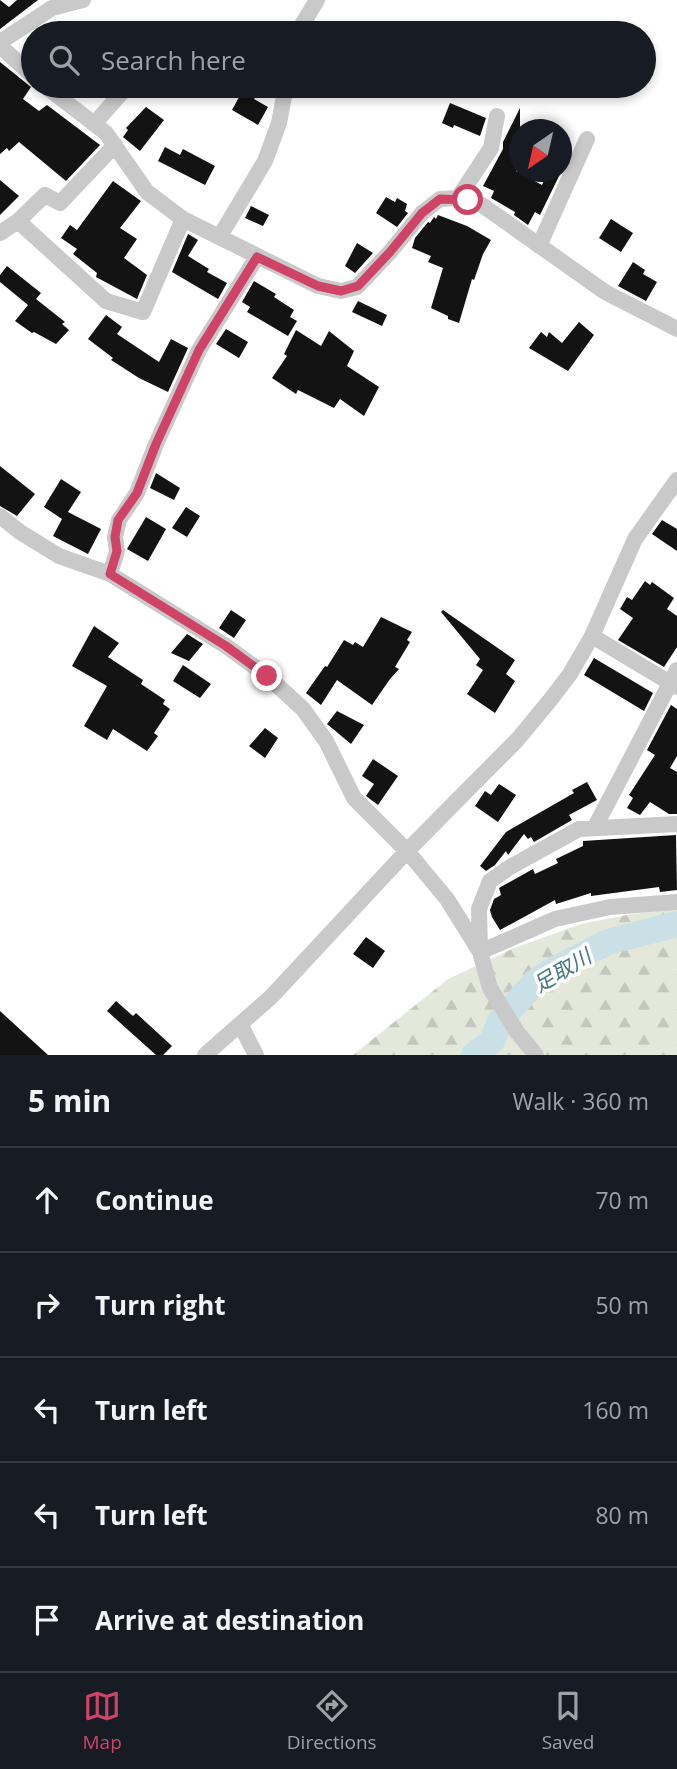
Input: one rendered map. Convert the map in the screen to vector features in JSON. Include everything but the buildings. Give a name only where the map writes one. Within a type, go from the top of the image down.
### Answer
[{"type":"street","points":[[33,21],[52,8],[83,0]]},
{"type":"street","points":[[304,21],[317,0]]},
{"type":"street","points":[[21,29],[0,44],[21,64]]},
{"type":"street","points":[[61,98],[106,133],[148,192],[183,219],[318,286],[341,291],[358,286],[422,213],[440,199],[458,198],[482,205],[605,292],[677,329]]},
{"type":"street","points":[[94,124],[117,98]]},
{"type":"street","points":[[220,236],[265,161],[279,124],[284,98]]},
{"type":"street","points":[[458,198],[491,148],[497,116]]},
{"type":"street","points":[[540,246],[587,139]]},
{"type":"street","points":[[0,233],[18,221],[44,195],[60,203],[115,145]]},
{"type":"street","points":[[18,221],[106,301],[143,312],[183,219]]},
{"type":"street","points":[[110,574],[117,551],[115,537],[118,520],[137,493],[199,350],[257,257]]},
{"type":"street","points":[[205,1055],[271,997],[407,851],[518,739],[570,674],[592,636],[635,539],[677,480]]},
{"type":"street","points":[[0,516],[59,556],[110,574],[226,646],[267,676],[303,709],[326,741],[354,798],[407,851],[447,899],[480,952]]},
{"type":"street","points":[[592,636],[675,680],[595,827]]},
{"type":"street","points":[[536,1055],[517,1032],[490,988],[480,952],[479,909],[490,881],[510,867],[579,830],[677,824]]},
{"type":"street","points":[[480,952],[555,919],[610,907],[677,902]]},
{"type":"street","points":[[240,1024],[256,1055]]},
{"type":"green space","points":[[677,909],[677,1055],[353,1055],[448,979],[514,948],[581,924]]},
{"type":"waterway","name":"足取川","points":[[474,1055],[492,1041],[500,1021],[535,982],[555,969],[608,942],[677,924]]},
{"type":"route","points":[[267,676],[226,646],[110,574],[117,551],[115,537],[118,520],[137,493],[199,350],[257,257],[318,286],[341,291],[358,286],[422,213],[440,199],[468,200]]}]
